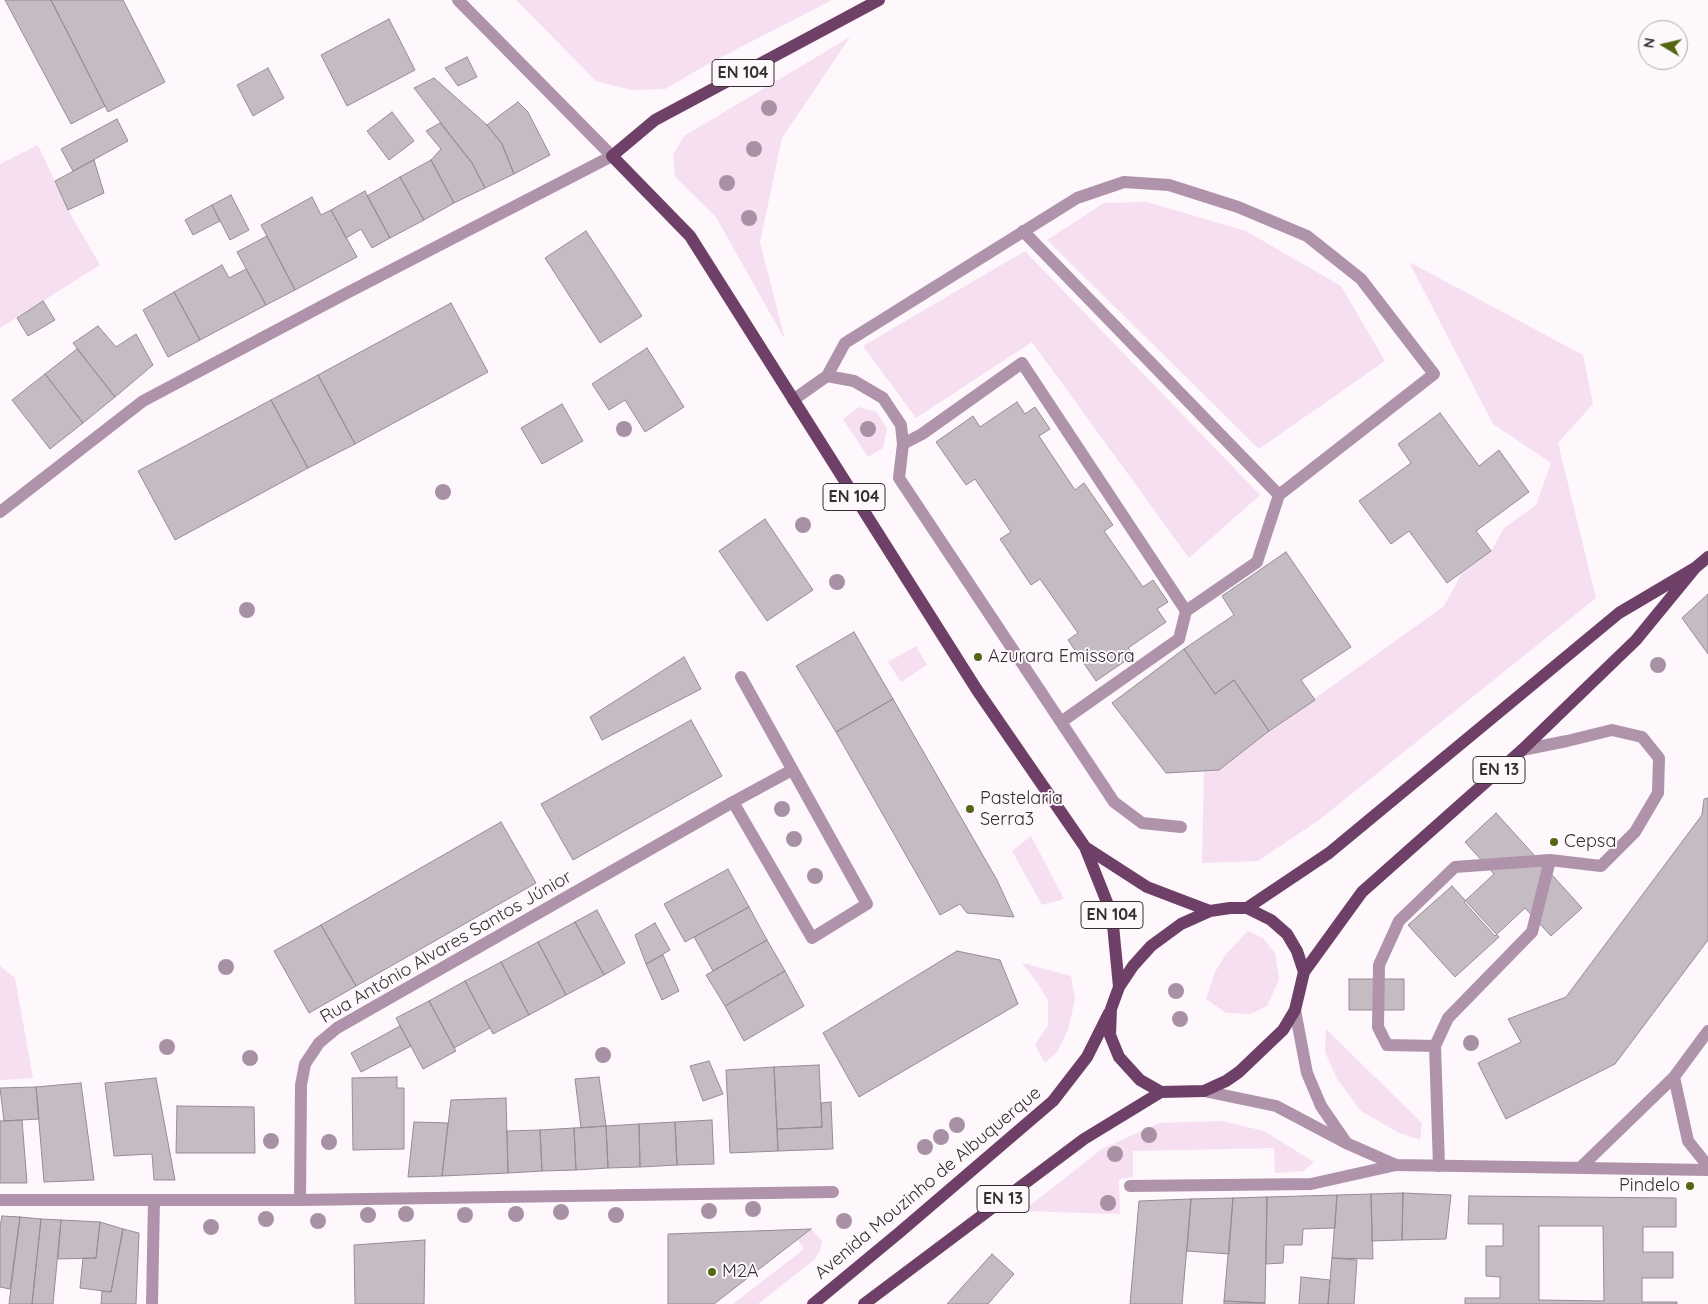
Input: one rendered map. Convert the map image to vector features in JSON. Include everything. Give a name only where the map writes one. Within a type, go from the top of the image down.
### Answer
[{"type":"main road","name":"EN 104","points":[[879,0],[654,120],[612,156],[690,236],[977,690],[1086,847],[1112,914],[1119,987]]},
{"type":"main road","name":"EN 13","points":[[1161,1092],[1140,1080],[1120,1057],[1110,1035],[1111,1009],[1119,987],[1133,966],[1151,946],[1180,924],[1210,912],[1230,908],[1247,908],[1329,853],[1619,613],[1695,568],[1708,557]]},
{"type":"main road","name":"EN 13","points":[[864,1304],[1084,1139],[1161,1092],[1204,1091],[1226,1081],[1246,1066],[1283,1030],[1295,1010],[1304,972],[1362,892],[1522,750],[1636,640],[1695,568]]},
{"type":"main road","name":"EN 104","points":[[1086,847],[1147,887],[1210,912]]},
{"type":"main road","points":[[1247,908],[1271,920],[1287,934],[1304,972]]},
{"type":"main road","name":"Avenida Mouzinho de Albuquerque","points":[[813,1304],[1053,1101],[1087,1057],[1111,1009]]},
{"type":"street","points":[[0,512],[143,402],[343,295],[612,156],[458,0]]},
{"type":"street","points":[[793,400],[827,376],[845,343],[1077,198],[1124,182],[1169,185],[1238,207],[1307,236],[1361,279],[1434,374],[1279,495],[1257,562],[1186,611],[1179,639],[1061,722]]},
{"type":"street","points":[[1023,231],[1279,495]]},
{"type":"street","points":[[903,444],[922,434],[1022,363],[1186,611]]},
{"type":"street","points":[[827,376],[854,380],[883,398],[902,425],[903,444],[899,478],[1114,802],[1142,822],[1181,827]]},
{"type":"street","points":[[733,802],[812,938],[867,904],[741,678]]},
{"type":"street","points":[[1435,1046],[1386,1045],[1378,1027],[1379,965],[1399,921],[1455,867],[1550,860],[1601,866],[1635,832],[1658,793],[1659,758],[1642,737],[1612,730],[1522,750]]},
{"type":"street","name":"Rua António Alvares Santos Júnior","points":[[300,1200],[300,1085],[305,1064],[319,1043],[337,1028],[792,770]]},
{"type":"street","points":[[1439,1166],[1435,1046],[1448,1018],[1532,932],[1550,860]]},
{"type":"street","points":[[1295,1010],[1307,1073],[1321,1106],[1346,1143]]},
{"type":"street","points":[[1581,1167],[1674,1077],[1708,1031]]},
{"type":"street","points":[[1674,1077],[1688,1142],[1708,1168]]},
{"type":"street","points":[[1204,1091],[1276,1106],[1346,1143],[1396,1165]]},
{"type":"street","points":[[1130,1186],[1312,1184],[1396,1165],[1708,1168]]},
{"type":"street","points":[[0,1200],[300,1200],[832,1192]]},
{"type":"street","points":[[152,1304],[154,1200]]},
{"type":"shaded area","points":[[516,0],[832,0],[706,65],[665,89],[631,90],[596,81]]},
{"type":"shaded area","points":[[850,37],[782,138],[760,242],[785,340],[716,217],[675,177],[673,155],[684,136]]},
{"type":"shaded area","points":[[38,145],[68,210],[100,265],[0,328],[0,164]]},
{"type":"shaded area","points":[[1147,202],[1246,231],[1341,286],[1385,361],[1259,449],[1047,240],[1104,203]]},
{"type":"shaded area","points":[[1025,251],[1260,495],[1189,558],[1032,342],[916,418],[863,346]]},
{"type":"shaded area","points":[[1409,262],[1583,355],[1593,404],[1558,443],[1596,598],[1319,820],[1258,861],[1202,863],[1204,771],[1219,770],[1269,731],[1444,606],[1462,573],[1491,551],[1504,528],[1536,505],[1551,463],[1493,424]]},
{"type":"shaded area","points":[[859,407],[877,412],[887,429],[883,448],[868,457],[843,419]]},
{"type":"shaded area","points":[[916,646],[927,665],[901,682],[888,662]]},
{"type":"shaded area","points":[[1031,836],[1064,899],[1042,905],[1012,851]]},
{"type":"shaded area","points":[[1248,931],[1263,938],[1275,953],[1279,980],[1267,1006],[1250,1014],[1226,1013],[1206,999],[1215,972],[1226,954]]},
{"type":"shaded area","points":[[1022,963],[1071,976],[1075,999],[1068,1030],[1057,1052],[1045,1063],[1035,1045],[1048,1025],[1048,1000]]},
{"type":"shaded area","points":[[0,966],[15,978],[33,1078],[0,1080]]},
{"type":"shaded area","points":[[1326,1029],[1422,1123],[1420,1140],[1399,1133],[1361,1111],[1337,1079],[1325,1052]]},
{"type":"shaded area","points":[[1222,1121],[1264,1131],[1314,1162],[1303,1171],[1275,1173],[1274,1148],[1133,1151],[1133,1177],[1119,1179],[1120,1214],[1023,1211],[1102,1149],[1159,1123]]},
{"type":"shaded area","points":[[811,1229],[822,1240],[820,1251],[814,1260],[758,1304],[733,1304],[804,1249],[798,1240]]},
{"type":"building","points":[[5,0],[51,0],[105,106],[71,124]]},
{"type":"building","points":[[51,0],[123,0],[165,82],[108,112]]},
{"type":"building","points":[[389,19],[415,70],[347,106],[321,55]]},
{"type":"building","points":[[467,57],[477,77],[458,86],[445,68]]},
{"type":"building","points":[[268,68],[284,98],[253,116],[237,85]]},
{"type":"building","points":[[434,78],[487,125],[502,144],[514,174],[485,188],[472,163],[414,88]]},
{"type":"building","points":[[518,102],[528,112],[550,155],[514,174],[502,144],[487,125]]},
{"type":"building","points":[[392,112],[414,141],[389,160],[367,131]]},
{"type":"building","points":[[117,119],[128,141],[73,171],[61,149]]},
{"type":"building","points":[[440,123],[472,163],[485,188],[454,203],[431,160],[441,149],[426,131]]},
{"type":"building","points":[[94,160],[104,193],[68,210],[55,181]]},
{"type":"building","points":[[431,160],[454,203],[424,220],[400,177]]},
{"type":"building","points":[[400,177],[424,220],[390,238],[367,196]]},
{"type":"building","points":[[365,191],[390,238],[372,248],[361,229],[346,238],[331,210]]},
{"type":"building","points":[[231,195],[249,230],[230,240],[212,205]]},
{"type":"building","points":[[312,197],[321,215],[331,210],[357,257],[295,290],[261,225]]},
{"type":"building","points":[[212,205],[220,221],[193,235],[185,220]]},
{"type":"building","points":[[586,231],[642,316],[600,343],[545,258]]},
{"type":"building","points":[[267,236],[295,290],[266,305],[237,252]]},
{"type":"building","points":[[222,265],[229,278],[246,269],[266,305],[200,340],[174,292]]},
{"type":"building","points":[[174,292],[200,340],[168,357],[143,310]]},
{"type":"building","points":[[43,301],[55,320],[28,336],[17,318]]},
{"type":"building","points":[[451,303],[488,372],[355,444],[318,375]]},
{"type":"building","points":[[98,326],[116,347],[136,334],[153,365],[115,397],[73,343]]},
{"type":"building","points":[[647,348],[684,407],[645,432],[625,400],[609,410],[592,384]]},
{"type":"building","points":[[77,349],[115,397],[83,423],[45,374]]},
{"type":"building","points":[[45,374],[83,423],[50,449],[12,400]]},
{"type":"building","points":[[318,375],[355,444],[308,468],[271,400]]},
{"type":"building","points":[[271,400],[308,468],[175,540],[138,471]]},
{"type":"building","points":[[1017,402],[1025,414],[1035,407],[1050,429],[1039,436],[1075,490],[1084,483],[1113,525],[1104,531],[1143,587],[1153,580],[1168,602],[1157,609],[1166,622],[1128,648],[1134,655],[1096,681],[1068,640],[1078,633],[1040,579],[1031,585],[1000,539],[1011,532],[975,479],[966,485],[936,442],[973,416],[980,427]]},
{"type":"building","points":[[562,404],[583,441],[542,464],[521,428]]},
{"type":"building","points":[[1440,413],[1479,466],[1499,450],[1529,492],[1476,531],[1491,551],[1447,583],[1409,531],[1391,544],[1359,501],[1411,463],[1398,444]]},
{"type":"building","points":[[765,519],[813,590],[767,621],[719,551]]},
{"type":"building","points":[[1286,552],[1351,647],[1301,680],[1315,700],[1269,731],[1234,680],[1215,694],[1184,649],[1234,615],[1222,596]]},
{"type":"building","points":[[1708,594],[1708,654],[1682,618]]},
{"type":"building","points":[[854,632],[893,699],[836,732],[796,666]]},
{"type":"building","points":[[1184,649],[1215,694],[1234,680],[1269,731],[1219,770],[1166,773],[1112,703]]},
{"type":"building","points":[[684,657],[701,689],[602,740],[590,717]]},
{"type":"building","points":[[893,699],[997,880],[1014,917],[967,913],[960,904],[940,915],[836,732]]},
{"type":"building","points":[[691,720],[722,776],[573,860],[541,804]]},
{"type":"building","points":[[1708,798],[1708,940],[1615,1064],[1506,1119],[1478,1063],[1521,1042],[1508,1019],[1566,997],[1702,815],[1704,799]]},
{"type":"building","points":[[1496,813],[1582,908],[1551,936],[1525,908],[1495,936],[1464,902],[1494,874],[1465,842]]},
{"type":"building","points":[[501,822],[536,883],[356,986],[321,925]]},
{"type":"building","points":[[728,869],[749,907],[685,942],[664,904]]},
{"type":"building","points":[[1452,886],[1499,937],[1455,977],[1408,925]]},
{"type":"building","points":[[749,907],[767,940],[713,971],[694,937]]},
{"type":"building","points":[[597,910],[625,963],[604,975],[575,922]]},
{"type":"building","points":[[575,922],[604,975],[566,995],[538,942]]},
{"type":"building","points":[[655,923],[670,950],[646,964],[635,935]]},
{"type":"building","points":[[321,925],[356,986],[309,1013],[274,951]]},
{"type":"building","points":[[767,940],[785,971],[725,1006],[706,975]]},
{"type":"building","points":[[538,942],[566,995],[529,1015],[501,962]]},
{"type":"building","points":[[957,951],[1000,960],[1018,1004],[859,1097],[823,1033]]},
{"type":"building","points":[[663,955],[679,991],[662,1000],[646,964]]},
{"type":"building","points":[[501,962],[529,1015],[493,1034],[465,981]]},
{"type":"building","points":[[785,971],[804,1006],[744,1041],[725,1006]]},
{"type":"building","points":[[1349,979],[1404,979],[1404,1010],[1349,1010]]},
{"type":"building","points":[[465,981],[490,1028],[454,1048],[429,1001]]},
{"type":"building","points":[[429,1001],[456,1051],[423,1069],[396,1018]]},
{"type":"building","points":[[400,1026],[411,1046],[361,1072],[351,1053]]},
{"type":"building","points":[[709,1061],[723,1094],[703,1101],[690,1066]]},
{"type":"building","points":[[819,1065],[822,1127],[777,1129],[774,1067]]},
{"type":"building","points":[[774,1067],[778,1151],[730,1153],[726,1070]]},
{"type":"building","points":[[397,1077],[397,1088],[404,1088],[404,1149],[353,1150],[352,1078]]},
{"type":"building","points":[[599,1077],[606,1126],[581,1128],[575,1079]]},
{"type":"building","points":[[156,1078],[175,1180],[154,1180],[152,1154],[114,1156],[105,1083]]},
{"type":"building","points":[[81,1083],[94,1180],[44,1182],[36,1087]]},
{"type":"building","points":[[36,1087],[39,1119],[4,1121],[0,1088]]},
{"type":"building","points":[[506,1098],[508,1173],[442,1176],[451,1100]]},
{"type":"building","points":[[831,1102],[833,1149],[778,1151],[777,1129],[822,1127],[821,1103]]},
{"type":"building","points":[[177,1106],[254,1107],[255,1153],[176,1153]]},
{"type":"building","points":[[22,1120],[27,1183],[0,1183],[0,1121]]},
{"type":"building","points":[[712,1120],[714,1164],[677,1165],[675,1122]]},
{"type":"building","points":[[414,1122],[448,1123],[442,1176],[408,1177]]},
{"type":"building","points":[[675,1122],[677,1165],[640,1167],[639,1124]]},
{"type":"building","points":[[639,1124],[640,1167],[608,1168],[606,1126]]},
{"type":"building","points":[[606,1126],[608,1168],[576,1170],[574,1128]]},
{"type":"building","points":[[574,1128],[576,1170],[542,1171],[540,1130]]},
{"type":"building","points":[[540,1130],[542,1171],[508,1173],[507,1131]]},
{"type":"building","points":[[1403,1193],[1402,1240],[1372,1241],[1371,1194]]},
{"type":"building","points":[[1403,1193],[1451,1195],[1446,1239],[1402,1240]]},
{"type":"building","points":[[1371,1194],[1373,1259],[1332,1258],[1337,1195]]},
{"type":"building","points":[[1337,1195],[1335,1228],[1303,1229],[1302,1245],[1284,1245],[1283,1263],[1266,1264],[1267,1197]]},
{"type":"building","points":[[1469,1196],[1676,1198],[1676,1227],[1643,1227],[1643,1252],[1673,1252],[1673,1278],[1642,1278],[1642,1302],[1677,1302],[1677,1304],[1465,1304],[1465,1298],[1500,1298],[1500,1277],[1486,1276],[1486,1246],[1503,1246],[1503,1224],[1468,1224]],"holes":[[[1539,1226],[1603,1226],[1604,1301],[1539,1300]]]},
{"type":"building","points":[[1267,1197],[1265,1303],[1224,1301],[1233,1198]]},
{"type":"building","points":[[1233,1198],[1229,1254],[1187,1251],[1191,1199]]},
{"type":"building","points":[[1191,1199],[1182,1304],[1130,1304],[1139,1201]]},
{"type":"building","points":[[2,1216],[20,1217],[10,1289],[0,1287],[0,1227]]},
{"type":"building","points":[[20,1217],[41,1219],[32,1304],[9,1304]]},
{"type":"building","points":[[41,1219],[61,1220],[53,1304],[32,1304]]},
{"type":"building","points":[[61,1220],[100,1222],[96,1258],[58,1259]]},
{"type":"building","points":[[100,1222],[123,1229],[111,1292],[80,1288],[83,1258],[96,1258]]},
{"type":"building","points":[[123,1229],[139,1233],[136,1304],[101,1304],[102,1291],[111,1292]]},
{"type":"building","name":"M2A","points":[[811,1229],[714,1304],[668,1304],[668,1234]]},
{"type":"building","points":[[425,1240],[424,1304],[355,1304],[354,1245]]},
{"type":"building","points":[[992,1254],[1014,1274],[988,1304],[947,1304]]},
{"type":"building","points":[[1332,1258],[1357,1260],[1354,1304],[1328,1304]]},
{"type":"building","points":[[1301,1277],[1330,1280],[1328,1304],[1299,1304]]},
{"type":"building","points":[[1224,1301],[1265,1303],[1265,1304],[1224,1304]]},
{"type":"place","name":"Azurara Emissora","points":[[978,657]]},
{"type":"place","name":"Pastelaria Serra3","points":[[970,809]]},
{"type":"place","name":"Cepsa","points":[[1554,842]]},
{"type":"place","name":"Pindelo","points":[[1690,1186]]},
{"type":"place","name":"M2A","points":[[712,1272]]}]
